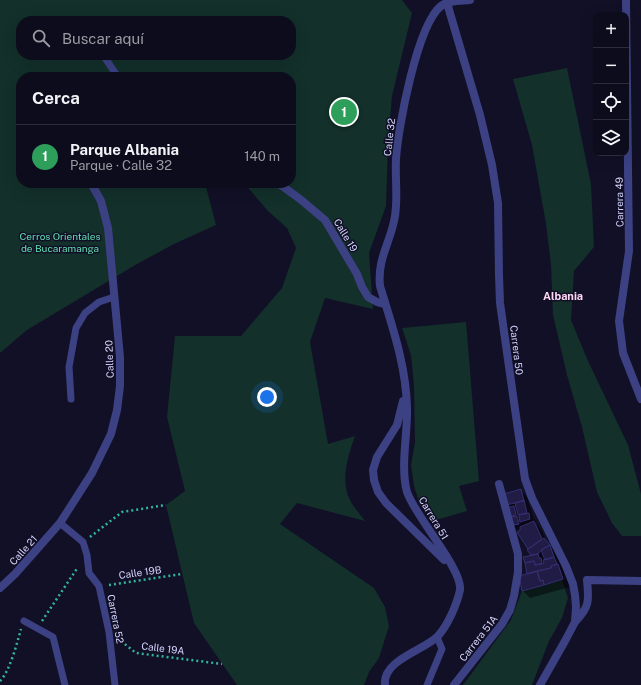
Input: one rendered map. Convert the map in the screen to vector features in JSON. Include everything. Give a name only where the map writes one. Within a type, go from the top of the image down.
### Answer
[{"type":"street","points":[[446,3],[470,0]]},
{"type":"street","name":"Carrera 49","points":[[626,0],[629,251],[619,321],[623,353],[641,399]]},
{"type":"street","name":"Calle 32","points":[[385,304],[379,276],[381,261],[395,216],[397,197],[396,160],[402,115],[410,80],[426,27],[439,7],[446,3]]},
{"type":"street","name":"Carrera 50","points":[[446,3],[480,115],[492,165],[498,203],[500,303],[526,479],[532,498],[566,566],[573,584],[576,607],[575,622],[540,685]]},
{"type":"street","name":"Calle 20","points":[[60,523],[92,473],[111,434],[117,410],[120,386],[120,357],[108,228],[101,201],[94,188]]},
{"type":"street","name":"Calle 19","points":[[285,188],[325,220],[357,274],[362,288],[368,297],[385,304]]},
{"type":"street","name":"Carrera 51","points":[[385,304],[398,349],[405,388],[407,407],[404,471],[407,491],[414,507],[455,570],[460,588],[457,602],[437,636],[400,660],[387,672],[385,685]]},
{"type":"street","points":[[405,388],[397,425],[377,458],[373,470],[374,480],[378,492],[386,504],[455,570]]},
{"type":"street","name":"Carrera 51A","points":[[454,685],[502,624],[510,610],[514,596],[518,572],[518,554],[499,484]]},
{"type":"street","name":"Calle 21","points":[[0,588],[60,523]]},
{"type":"street","points":[[575,622],[584,613],[588,605],[589,598],[587,580],[641,581]]},
{"type":"lane","points":[[106,60],[115,72]]},
{"type":"lane","points":[[71,399],[69,367],[76,328],[85,312],[99,302],[114,297]]},
{"type":"lane","points":[[60,523],[83,542]]},
{"type":"lane","name":"Carrera 52","points":[[83,542],[87,555],[89,573],[99,586],[110,632],[115,685]]},
{"type":"lane","points":[[24,621],[53,637],[65,685]]},
{"type":"lane","points":[[426,685],[442,648],[437,636]]},
{"type":"path","points":[[83,542],[122,512],[166,506]]},
{"type":"path","points":[[37,628],[87,555]]},
{"type":"path","name":"Calle 19B","points":[[99,586],[182,574]]},
{"type":"path","points":[[0,681],[11,660],[24,621]]},
{"type":"path","name":"Calle 19A","points":[[110,632],[136,653],[222,664]]},
{"type":"green space","name":"Cerros Orientales de Bucaramanga","points":[[0,0],[402,0],[412,13],[392,96],[388,143],[386,206],[369,253],[373,309],[325,298],[310,342],[328,444],[355,436],[345,476],[347,492],[350,500],[365,521],[297,503],[280,524],[374,588],[385,607],[389,626],[379,658],[369,672],[364,685],[237,685],[194,623],[166,505],[185,491],[167,417],[175,336],[241,336],[282,288],[296,248],[287,228],[268,211],[248,188],[296,188],[296,72],[16,72],[16,188],[206,188],[216,225],[174,244],[137,264],[27,330],[0,353]]},
{"type":"green space","points":[[567,68],[591,184],[594,247],[574,271],[571,320],[588,361],[628,445],[641,494],[641,536],[622,536],[612,523],[597,492],[553,315],[551,265],[546,224],[532,145],[513,79]]},
{"type":"green space","points":[[466,322],[479,481],[459,486],[467,511],[433,521],[420,505],[414,486],[411,465],[415,442],[414,386],[411,355],[402,328]]},
{"type":"green space","points":[[562,580],[568,598],[562,618],[549,641],[532,685],[463,685],[511,620],[522,591]]},
{"type":"building","points":[[521,489],[524,501],[506,505],[504,494]]},
{"type":"building","points":[[524,500],[527,513],[518,515],[515,503]]},
{"type":"building","points":[[514,506],[516,515],[509,517],[506,508]]},
{"type":"building","points":[[529,513],[530,519],[520,522],[519,515]]},
{"type":"building","points":[[517,516],[519,524],[514,525],[510,517]]},
{"type":"building","points":[[534,521],[542,539],[528,549],[517,532],[520,530],[520,527]]},
{"type":"building","points":[[544,538],[550,545],[541,550],[538,554],[531,555],[527,550]]},
{"type":"building","points":[[550,545],[554,557],[545,560],[541,550]]},
{"type":"building","points":[[538,554],[539,558],[541,558],[542,564],[535,565],[534,561],[525,563],[523,557]]},
{"type":"building","points":[[554,557],[557,564],[551,566],[551,568],[527,574],[525,563],[534,561],[535,565],[544,563],[543,560]]},
{"type":"building","points":[[558,564],[563,579],[544,585],[543,580],[540,581],[537,571],[551,568],[551,566]]},
{"type":"building","points":[[537,571],[540,581],[543,580],[544,585],[522,591],[519,576]]},
{"type":"place","name":"Parque Albania","points":[[344,112]]},
{"type":"district","name":"Albania","points":[[563,296]]}]
